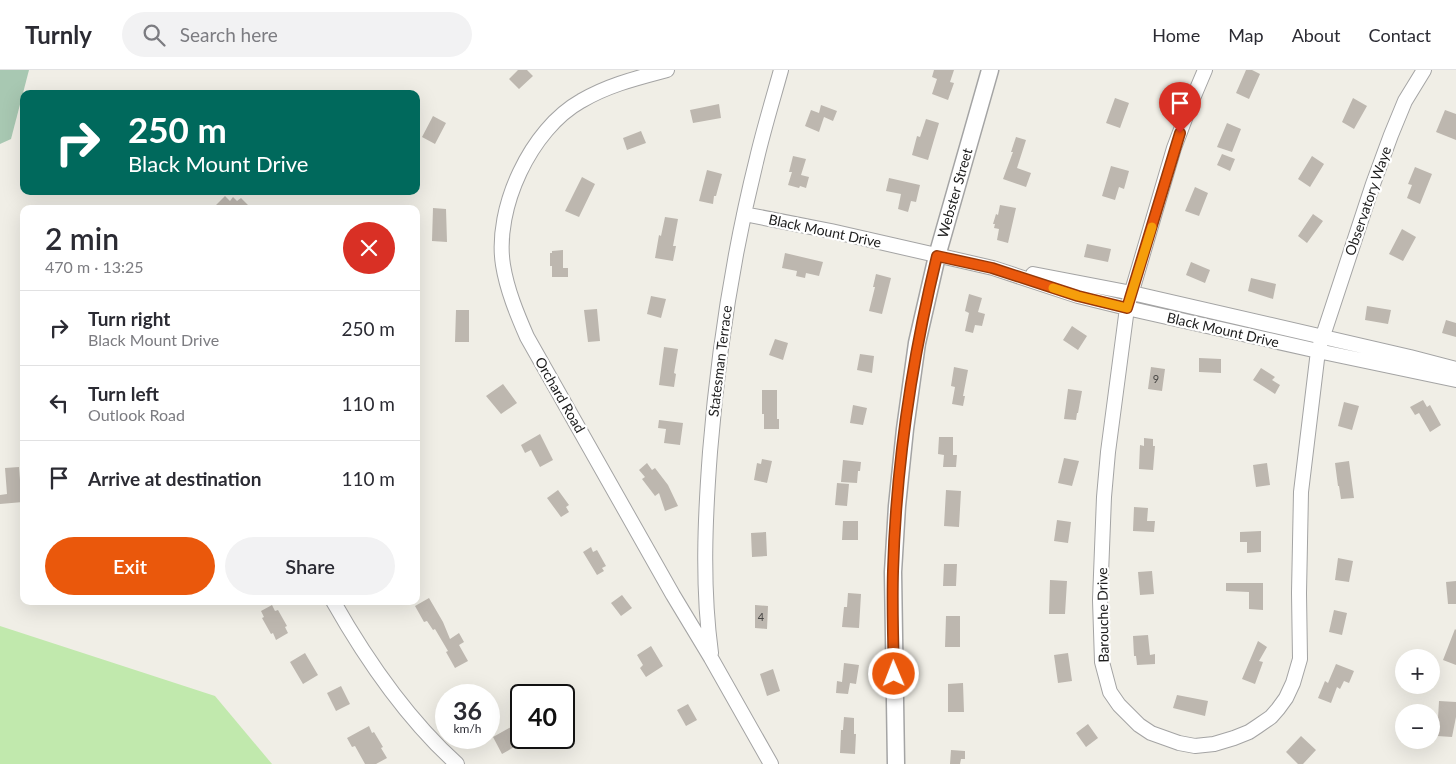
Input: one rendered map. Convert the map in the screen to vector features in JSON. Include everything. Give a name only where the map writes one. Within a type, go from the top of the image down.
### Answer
[{"type":"street","name":"Orchard Road","points":[[667,70],[634,78],[604,89],[579,102],[546,131],[522,166],[515,182],[503,228],[503,265],[515,309],[527,337],[771,764]]},
{"type":"street","name":"Statesman Terrace","points":[[711,658],[707,625],[705,521],[717,375],[744,214],[757,157],[781,70]]},
{"type":"street","name":"Webster Street","points":[[896,764],[893,572],[896,506],[905,429],[917,344],[937,256],[990,70]]},
{"type":"street","name":"Barouche Drive","points":[[1205,70],[1174,148],[1127,308],[1113,403],[1104,497],[1100,600],[1102,662],[1110,692],[1119,705],[1139,725],[1151,733],[1179,743],[1195,746],[1214,744],[1234,738],[1249,732],[1271,717],[1286,698],[1293,683],[1300,659],[1301,492],[1318,351],[1323,337]]},
{"type":"street","name":"Observatory Waye","points":[[1323,337],[1388,144],[1405,101],[1424,70]]},
{"type":"street","name":"Black Mount Drive","points":[[744,214],[831,231],[992,268],[1132,294],[1456,368]]},
{"type":"street","name":"Black Mount Drive","points":[[992,268],[1078,296],[1127,308],[1456,380]]},
{"type":"street","points":[[335,605],[367,659],[387,687],[429,736],[458,764]]},
{"type":"green space","points":[[0,70],[29,70],[24,90],[20,90],[20,104],[11,139],[0,144]]},
{"type":"green space","points":[[0,626],[215,696],[272,764],[0,764]]},
{"type":"building","points":[[518,70],[527,70],[533,76],[519,89],[509,79]]},
{"type":"building","points":[[934,70],[954,70],[950,82],[954,83],[948,100],[932,94],[937,79],[932,77]]},
{"type":"building","points":[[1246,70],[1252,70],[1260,74],[1249,99],[1236,93]]},
{"type":"building","points":[[1115,98],[1129,103],[1120,128],[1106,123]]},
{"type":"building","points":[[1353,98],[1367,106],[1354,129],[1342,122]]},
{"type":"building","points":[[719,104],[721,118],[693,123],[690,110]]},
{"type":"building","points":[[821,105],[837,111],[833,121],[824,117],[819,132],[805,126],[811,110],[819,113]]},
{"type":"building","points":[[1445,110],[1456,114],[1456,140],[1436,132]]},
{"type":"building","points":[[433,116],[446,123],[435,144],[422,137]]},
{"type":"building","points":[[926,119],[939,123],[928,160],[912,155],[917,136],[920,137]]},
{"type":"building","points":[[1227,123],[1241,129],[1232,152],[1217,147]]},
{"type":"building","points":[[641,131],[646,143],[627,150],[623,138]]},
{"type":"building","points":[[1016,137],[1026,140],[1017,168],[1031,173],[1026,187],[1003,179],[1013,152],[1011,152]]},
{"type":"building","points":[[1222,154],[1235,159],[1230,171],[1217,165]]},
{"type":"building","points":[[793,156],[806,159],[801,175],[809,177],[806,188],[788,185],[792,172],[789,172]]},
{"type":"building","points":[[1312,156],[1324,164],[1310,187],[1298,179]]},
{"type":"building","points":[[1111,166],[1129,171],[1124,189],[1119,187],[1115,200],[1102,196]]},
{"type":"building","points":[[1415,167],[1432,174],[1420,204],[1407,198],[1412,185],[1408,184]]},
{"type":"building","points":[[707,170],[722,174],[713,204],[699,201]]},
{"type":"building","points":[[582,177],[595,184],[579,217],[565,211]]},
{"type":"building","points":[[889,178],[920,185],[916,202],[911,201],[908,212],[898,209],[901,194],[886,191]]},
{"type":"building","points":[[1195,187],[1208,193],[1199,216],[1185,211]]},
{"type":"building","points":[[225,196],[230,201],[233,197],[237,201],[241,198],[248,205],[216,205]]},
{"type":"building","points":[[1000,205],[1016,208],[1008,243],[997,240],[999,229],[994,228],[995,224],[993,224],[996,214],[998,215]]},
{"type":"building","points":[[433,208],[446,209],[447,242],[432,241]]},
{"type":"building","points":[[1313,214],[1323,221],[1307,243],[1298,236]]},
{"type":"building","points":[[665,217],[678,219],[673,246],[676,246],[673,261],[655,258],[659,235],[661,236]]},
{"type":"building","points":[[1402,229],[1416,237],[1403,261],[1389,254]]},
{"type":"building","points":[[1087,244],[1111,249],[1108,262],[1084,257]]},
{"type":"building","points":[[563,250],[563,268],[568,268],[568,277],[552,277],[550,253]]},
{"type":"building","points":[[785,253],[823,262],[819,276],[806,273],[805,278],[796,276],[797,271],[782,268]]},
{"type":"building","points":[[1191,262],[1210,270],[1205,283],[1186,275]]},
{"type":"building","points":[[876,274],[891,278],[882,314],[869,311]]},
{"type":"building","points":[[1251,278],[1276,284],[1273,299],[1248,291]]},
{"type":"building","points":[[969,294],[982,298],[978,312],[985,314],[982,326],[975,325],[973,333],[965,331],[969,313],[965,311]]},
{"type":"building","points":[[651,296],[666,299],[661,318],[647,314]]},
{"type":"building","points":[[1367,306],[1391,310],[1388,324],[1365,320]]},
{"type":"building","points":[[597,309],[600,341],[588,342],[584,310]]},
{"type":"building","points":[[456,310],[469,310],[469,342],[455,342]]},
{"type":"building","points":[[1446,320],[1456,323],[1456,337],[1442,333]]},
{"type":"building","points":[[1072,326],[1087,336],[1078,350],[1063,340]]},
{"type":"building","points":[[775,339],[788,343],[783,360],[769,355]]},
{"type":"building","points":[[664,347],[678,349],[674,387],[659,385]]},
{"type":"building","points":[[860,354],[874,356],[872,373],[857,370]]},
{"type":"building","points":[[1199,358],[1221,359],[1221,373],[1199,372]]},
{"type":"building","points":[[954,367],[968,370],[963,406],[952,404],[955,387],[951,386]]},
{"type":"building","points":[[1151,367],[1165,369],[1162,391],[1148,389]]},
{"type":"building","points":[[1261,368],[1275,377],[1272,380],[1280,385],[1275,394],[1253,380]]},
{"type":"building","points":[[503,384],[517,403],[501,414],[486,396]]},
{"type":"building","points":[[1068,389],[1082,391],[1076,420],[1064,419]]},
{"type":"building","points":[[762,390],[777,390],[779,429],[764,429]]},
{"type":"building","points":[[1423,400],[1427,407],[1430,405],[1441,425],[1430,432],[1419,413],[1415,415],[1410,407]]},
{"type":"building","points":[[1344,402],[1359,406],[1352,430],[1338,426]]},
{"type":"building","points":[[853,405],[867,408],[863,425],[850,423]]},
{"type":"building","points":[[659,420],[683,423],[680,445],[664,443],[666,429],[658,428]]},
{"type":"building","points":[[540,434],[553,460],[540,467],[531,450],[525,453],[521,445]]},
{"type":"building","points":[[939,437],[953,437],[953,455],[957,455],[956,467],[943,467],[944,455],[938,454]]},
{"type":"building","points":[[1144,438],[1153,439],[1153,446],[1155,446],[1153,470],[1139,469],[1140,445],[1144,446]]},
{"type":"building","points":[[1064,458],[1079,461],[1072,486],[1058,483]]},
{"type":"building","points":[[762,459],[772,461],[767,483],[754,480],[757,463],[761,464]]},
{"type":"building","points":[[843,460],[861,462],[857,483],[841,482]]},
{"type":"building","points":[[1349,461],[1354,498],[1341,499],[1335,463]]},
{"type":"building","points":[[647,463],[652,470],[655,468],[668,485],[678,506],[665,511],[659,493],[655,496],[642,479],[645,477],[639,470]]},
{"type":"building","points":[[1267,463],[1270,485],[1256,487],[1253,465]]},
{"type":"building","points":[[19,467],[20,502],[0,504],[0,495],[7,494],[5,468]]},
{"type":"building","points":[[837,483],[849,484],[847,506],[835,505]]},
{"type":"building","points":[[558,490],[569,505],[566,507],[569,512],[561,517],[547,498]]},
{"type":"building","points":[[946,490],[961,491],[959,527],[944,526]]},
{"type":"building","points":[[1134,507],[1148,508],[1147,521],[1155,521],[1154,532],[1133,531]]},
{"type":"building","points":[[1057,520],[1071,522],[1068,543],[1054,541]]},
{"type":"building","points":[[843,521],[858,521],[858,540],[842,540]]},
{"type":"building","points":[[1261,531],[1261,552],[1247,553],[1247,542],[1240,542],[1240,532]]},
{"type":"building","points":[[766,532],[767,556],[752,557],[751,533]]},
{"type":"building","points":[[591,547],[593,552],[597,550],[606,566],[602,568],[604,571],[597,575],[583,552]]},
{"type":"building","points":[[1338,558],[1353,561],[1349,582],[1335,580]]},
{"type":"building","points":[[944,564],[957,564],[956,586],[943,586]]},
{"type":"building","points":[[1152,571],[1154,594],[1140,595],[1138,572]]},
{"type":"building","points":[[1050,580],[1067,581],[1065,614],[1049,614]]},
{"type":"building","points":[[1456,581],[1456,604],[1448,604],[1446,582]]},
{"type":"building","points":[[1226,583],[1263,583],[1263,610],[1249,609],[1249,592],[1226,591]]},
{"type":"building","points":[[848,593],[861,594],[859,628],[842,627],[844,607],[847,607]]},
{"type":"building","points":[[622,595],[632,608],[621,616],[611,603]]},
{"type":"building","points":[[429,598],[443,622],[450,639],[459,633],[464,642],[459,645],[468,661],[455,668],[446,652],[448,651],[435,629],[433,630],[427,621],[424,622],[415,606],[420,605]]},
{"type":"building","points":[[272,605],[275,611],[278,610],[287,626],[285,627],[288,633],[276,640],[262,618],[264,617],[261,611]]},
{"type":"building","points":[[755,605],[768,606],[767,629],[755,628]]},
{"type":"building","points":[[1334,610],[1347,613],[1342,635],[1329,632]]},
{"type":"building","points":[[946,616],[960,616],[960,647],[945,647]]},
{"type":"building","points":[[1456,630],[1456,665],[1443,660]]},
{"type":"building","points":[[1148,635],[1150,655],[1155,654],[1155,664],[1137,665],[1136,656],[1134,656],[1133,636]]},
{"type":"building","points":[[1258,641],[1267,647],[1259,661],[1263,662],[1255,684],[1242,679]]},
{"type":"building","points":[[651,646],[663,666],[646,677],[640,668],[643,665],[637,655]]},
{"type":"building","points":[[305,653],[318,675],[303,684],[290,662]]},
{"type":"building","points":[[1068,653],[1072,681],[1058,683],[1054,655]]},
{"type":"building","points":[[844,663],[859,665],[856,684],[850,683],[848,694],[836,693],[837,681],[842,682]]},
{"type":"building","points":[[1336,664],[1354,671],[1349,683],[1344,681],[1340,689],[1337,687],[1331,703],[1318,698],[1325,681],[1328,683]]},
{"type":"building","points":[[773,669],[780,691],[767,696],[760,674]]},
{"type":"building","points":[[963,683],[964,712],[948,712],[948,684]]},
{"type":"building","points":[[341,686],[350,704],[336,711],[327,693]]},
{"type":"building","points":[[1177,695],[1208,701],[1205,716],[1173,708]]},
{"type":"building","points":[[1439,701],[1456,702],[1456,717],[1452,737],[1440,736]]},
{"type":"building","points":[[688,704],[697,720],[686,726],[677,710]]},
{"type":"building","points":[[844,717],[854,718],[854,734],[856,734],[855,754],[840,753],[841,730],[843,730]]},
{"type":"building","points":[[1088,724],[1098,738],[1086,747],[1076,733]]},
{"type":"building","points":[[369,726],[383,747],[381,748],[387,758],[376,764],[365,764],[355,746],[352,747],[347,738]]},
{"type":"building","points":[[510,728],[511,749],[502,754],[499,749],[500,733]]},
{"type":"building","points":[[1301,736],[1316,750],[1303,764],[1298,764],[1286,752]]},
{"type":"building","points":[[951,750],[965,751],[965,759],[961,759],[960,764],[950,764]]},
{"type":"slow traffic","points":[[1053,288],[1127,308],[1152,227]]},
{"type":"route","points":[[894,674],[893,572],[896,506],[917,344],[937,256],[992,268],[1078,296],[1127,308],[1180,133]]}]
